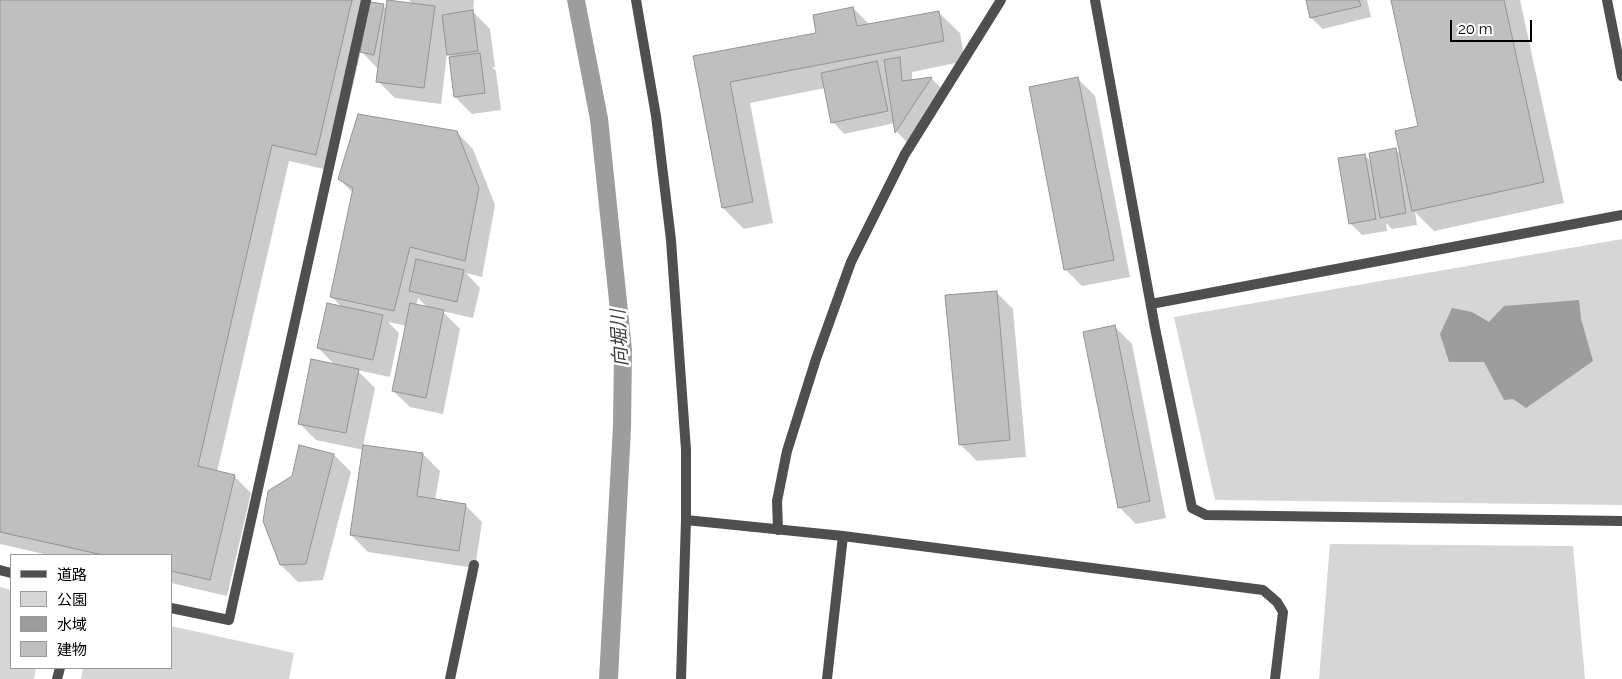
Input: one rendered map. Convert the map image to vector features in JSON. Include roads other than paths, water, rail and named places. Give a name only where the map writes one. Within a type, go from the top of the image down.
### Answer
[{"type":"street","points":[[172,608],[230,620],[366,0]]},
{"type":"street","points":[[636,0],[656,116],[671,240],[686,450],[686,520],[681,679]]},
{"type":"street","points":[[778,530],[777,501],[787,451],[816,359],[852,262],[906,154],[1001,0]]},
{"type":"street","points":[[1095,0],[1151,304],[1192,508],[1206,515],[1622,521]]},
{"type":"street","points":[[1607,0],[1622,76]]},
{"type":"street","points":[[1151,304],[1622,215]]},
{"type":"street","points":[[686,520],[843,536],[1264,590],[1277,602],[1283,612],[1275,679]]},
{"type":"street","points":[[827,679],[843,536]]},
{"type":"street","points":[[450,679],[474,565]]},
{"type":"water","name":"向堀川","points":[[567,0],[585,0],[608,118],[632,350],[631,428],[618,679],[599,679],[613,426],[614,349],[590,120]]},
{"type":"water","points":[[1579,300],[1581,319],[1593,361],[1526,408],[1513,399],[1504,400],[1484,362],[1449,362],[1440,334],[1452,308],[1472,312],[1489,322],[1504,306]]}]
